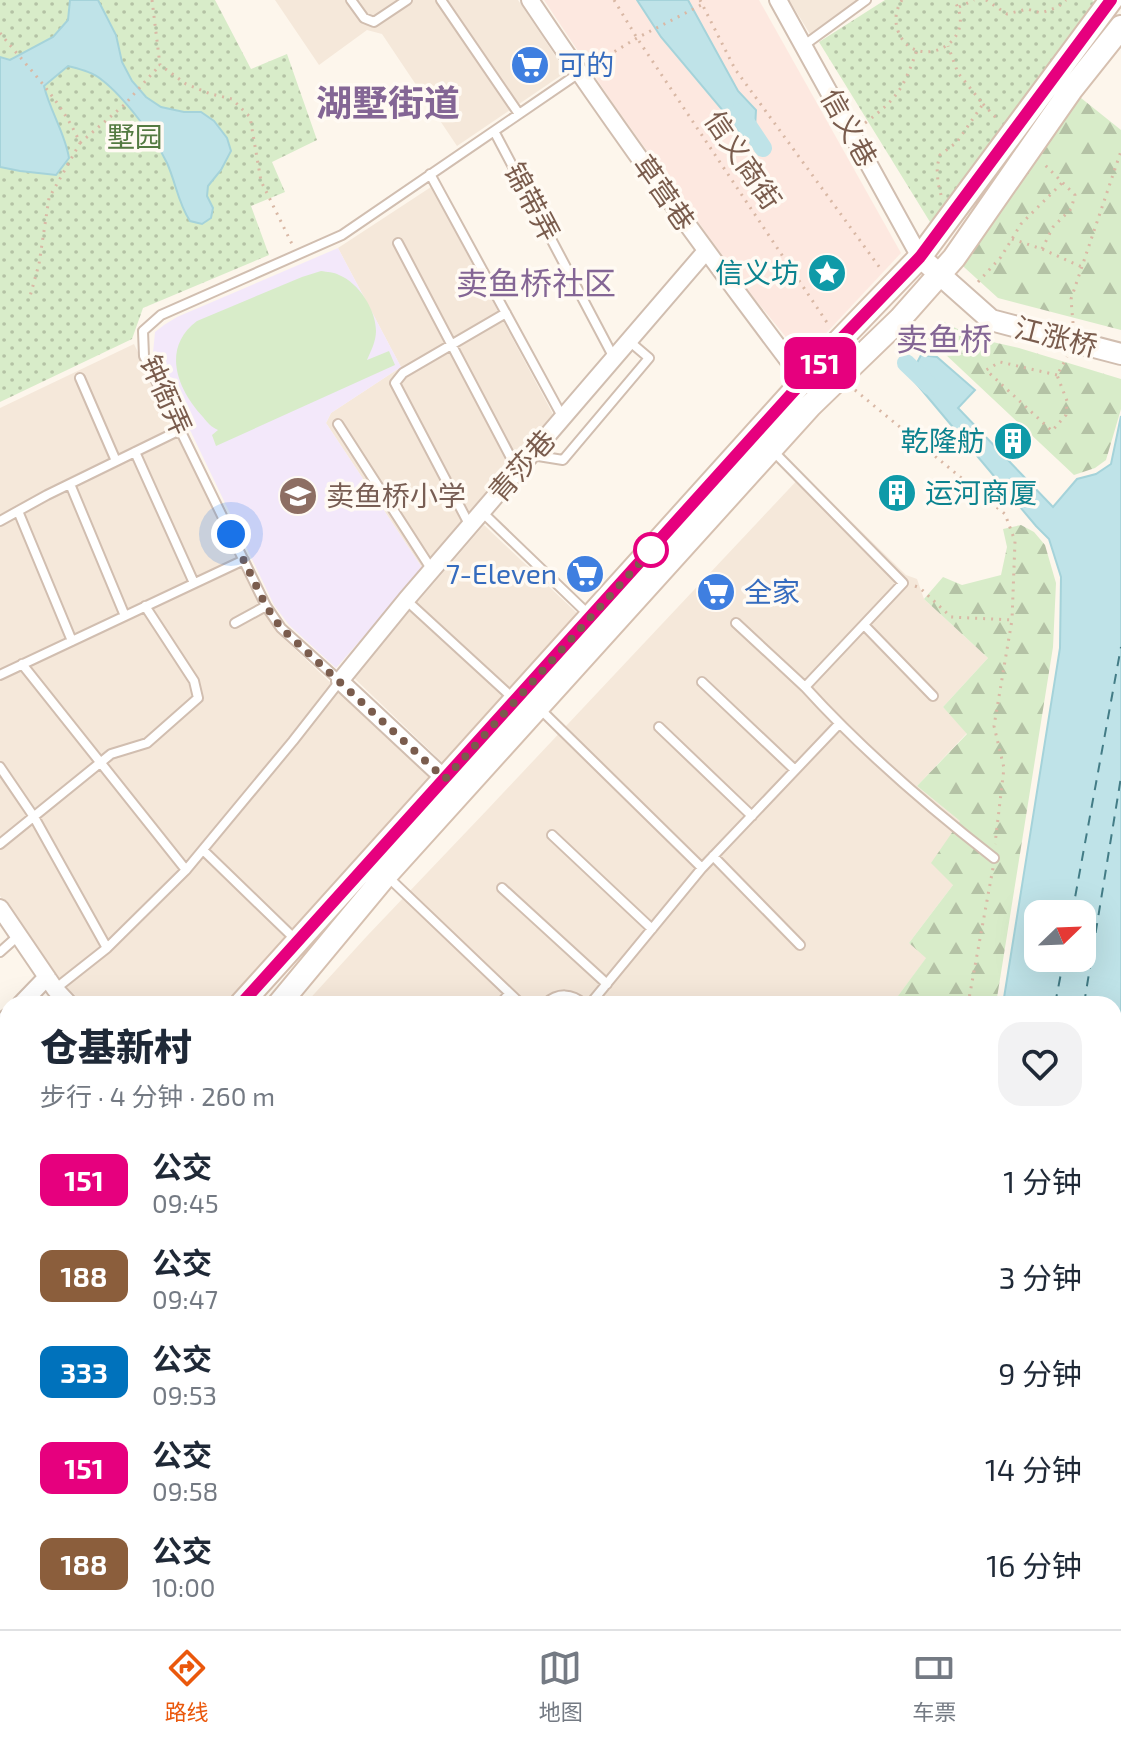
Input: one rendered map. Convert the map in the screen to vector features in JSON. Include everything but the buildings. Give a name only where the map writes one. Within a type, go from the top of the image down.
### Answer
[{"type":"main road","points":[[248,996],[839,341],[920,257],[1109,1]]},
{"type":"main road","points":[[286,996],[386,875],[810,406],[900,319],[954,258],[1071,90],[1121,27]]},
{"type":"street","name":"草营巷","points":[[530,0],[706,251],[804,381]]},
{"type":"street","name":"信义巷","points":[[778,0],[920,257]]},
{"type":"street","name":"青莎巷","points":[[340,681],[706,251]]},
{"type":"street","name":"江涨桥","points":[[920,257],[991,320],[1121,354]]},
{"type":"street","name":"钟衙弄","points":[[340,681],[445,779]]},
{"type":"street","points":[[0,908],[62,996]]},
{"type":"street","points":[[32,996],[51,983]]},
{"type":"lane","points":[[351,0],[364,18],[374,22],[407,0]]},
{"type":"lane","points":[[441,0],[519,114]]},
{"type":"lane","points":[[803,46],[866,0]]},
{"type":"lane","name":"钟衙弄","points":[[340,681],[281,628],[266,606],[144,356],[143,331],[161,315],[342,235],[579,73]]},
{"type":"lane","name":"锦带弄","points":[[494,131],[614,358]]},
{"type":"lane","points":[[430,174],[563,418]]},
{"type":"lane","points":[[398,243],[518,471]]},
{"type":"lane","points":[[470,526],[395,383],[403,373],[506,313]]},
{"type":"lane","points":[[531,455],[563,460],[649,358],[629,341]]},
{"type":"lane","points":[[80,378],[116,461]]},
{"type":"lane","points":[[338,424],[432,570]]},
{"type":"lane","points":[[0,521],[180,430]]},
{"type":"lane","points":[[772,450],[903,583],[805,687]]},
{"type":"lane","points":[[135,452],[194,583]]},
{"type":"lane","points":[[70,484],[125,616]]},
{"type":"lane","points":[[18,511],[72,641]]},
{"type":"lane","points":[[482,512],[591,617]]},
{"type":"lane","points":[[0,660],[2,674],[244,560]]},
{"type":"lane","points":[[406,600],[516,701]]},
{"type":"lane","points":[[0,844],[111,754],[147,743],[198,698],[194,681],[145,606]]},
{"type":"lane","points":[[235,623],[266,606]]},
{"type":"lane","points":[[736,623],[929,808],[994,858]]},
{"type":"lane","points":[[864,625],[933,696]]},
{"type":"lane","points":[[22,664],[186,870]]},
{"type":"lane","points":[[51,983],[107,948],[186,870],[340,681]]},
{"type":"lane","points":[[702,682],[795,770]]},
{"type":"lane","points":[[538,708],[702,868]]},
{"type":"lane","points":[[595,996],[702,868],[839,724]]},
{"type":"lane","points":[[659,727],[752,816]]},
{"type":"lane","points":[[0,767],[34,817],[107,948]]},
{"type":"lane","points":[[552,835],[652,929]]},
{"type":"lane","points":[[203,850],[298,942]]},
{"type":"lane","points":[[713,856],[800,945]]},
{"type":"lane","points":[[386,875],[511,996]]},
{"type":"lane","points":[[502,888],[607,984]]},
{"type":"lane","points":[[0,952],[19,935]]},
{"type":"path","points":[[152,0],[160,65],[186,84],[232,99],[250,117],[261,181],[298,254]]},
{"type":"path","name":"信义商街","points":[[614,0],[839,341]]},
{"type":"path","points":[[902,0],[896,16],[901,37],[908,45],[928,52],[948,46],[955,38],[961,18],[954,0]]},
{"type":"path","points":[[958,7],[974,0]]},
{"type":"path","points":[[986,0],[1007,14],[1027,9],[1041,13],[1058,7],[1066,0]]},
{"type":"path","points":[[579,73],[701,2]]},
{"type":"path","name":"信义商街","points":[[701,2],[735,69],[892,285]]},
{"type":"path","points":[[0,33],[44,85],[74,128],[80,143]]},
{"type":"path","points":[[948,46],[958,73],[983,104],[957,142],[940,155],[938,183],[948,219]]},
{"type":"path","points":[[852,134],[896,96],[906,80],[917,50]]},
{"type":"path","points":[[29,300],[39,264],[49,198],[80,143],[124,105],[160,65]]},
{"type":"path","points":[[1029,150],[1075,195],[1071,209],[1053,227],[1042,249]]},
{"type":"path","points":[[1057,375],[1000,362],[986,370],[1052,431],[1066,415],[1067,401],[1057,375],[1075,342],[1071,299],[1121,151]]},
{"type":"path","points":[[965,297],[1001,257],[1021,224],[1063,182]]},
{"type":"path","points":[[1012,239],[1082,267]]},
{"type":"path","points":[[840,377],[1005,514],[1015,541],[1012,620],[994,726],[1004,768],[994,858],[969,996]]},
{"type":"path","points":[[903,583],[920,588],[951,617],[1012,620]]},
{"type":"shaded area","points":[[275,0],[518,0],[566,72],[457,146],[382,34],[367,30],[319,65]]},
{"type":"shaded area","name":"信义坊","points":[[544,0],[759,0],[901,253],[803,358],[745,287],[614,105]]},
{"type":"shaded area","points":[[789,0],[863,0],[810,34]]},
{"type":"shaded area","points":[[431,187],[554,416],[423,569],[326,423],[331,413],[401,367],[338,248]]},
{"type":"shaded area","name":"卖鱼桥小学","points":[[338,248],[401,367],[331,413],[326,423],[423,569],[336,668],[289,625],[274,605],[153,353],[155,332],[177,317]]},
{"type":"shaded area","points":[[134,344],[267,617],[283,638],[433,779],[237,996],[70,996],[56,981],[0,896],[0,408]]},
{"type":"shaded area","points":[[803,474],[906,575],[917,579],[924,599],[988,658],[943,707],[967,733],[917,786],[960,821],[953,885],[909,943],[927,957],[898,996],[312,996]]},
{"type":"shaded area","points":[[484,525],[579,615],[445,765],[353,677]]},
{"type":"green space","name":"墅园","points":[[0,0],[215,0],[251,69],[287,54],[317,140],[272,162],[285,192],[251,206],[269,255],[143,308],[132,339],[0,402]]},
{"type":"green space","points":[[885,0],[1092,0],[1099,5],[1083,37],[930,222],[819,42]]},
{"type":"green space","points":[[1071,90],[1121,130],[1121,330],[998,298],[954,258]]},
{"type":"green space","points":[[321,271],[335,273],[353,284],[370,306],[376,331],[367,360],[389,351],[395,365],[216,446],[212,435],[218,430],[194,406],[180,381],[176,356],[179,343],[197,321]]},
{"type":"green space","points":[[944,322],[975,338],[1121,379],[1121,409],[1106,460],[1095,468],[1074,475],[928,338]]},
{"type":"green space","points":[[1021,525],[1034,532],[1045,545],[1056,583],[1053,647],[997,996],[898,996],[926,958],[909,943],[953,885],[931,863],[960,821],[917,786],[967,734],[943,707],[988,658],[924,599],[943,577],[962,585],[1001,575],[1007,547],[1003,529]]},
{"type":"water","points":[[70,0],[98,0],[116,35],[122,62],[132,81],[146,97],[161,107],[201,112],[214,121],[227,138],[231,151],[208,186],[207,196],[213,208],[211,218],[202,224],[190,221],[167,163],[138,118],[102,80],[77,68],[68,66],[44,86],[69,158],[56,175],[0,167],[0,57],[10,60],[53,37],[68,20]]},
{"type":"water","points":[[637,0],[688,0],[738,91],[756,110],[755,128],[742,137],[661,37]]},
{"type":"water","points":[[921,355],[937,357],[975,390],[958,408],[1053,507],[1077,479],[1096,474],[1111,464],[1121,416],[1121,996],[1004,996],[1060,648],[1061,577],[1049,539],[910,376]]},
{"type":"waterway","points":[[739,112],[763,148]]},
{"type":"waterway","points":[[906,363],[930,386]]},
{"type":"ferry route","points":[[1075,900],[1121,647]]},
{"type":"ferry route","points":[[1085,996],[1121,777]]},
{"type":"ferry route","points":[[1057,996],[1061,972]]},
{"type":"bus line","name":"151","points":[[248,996],[839,341],[920,257],[1111,0]]},
{"type":"place","name":"可的","points":[[530,65]]},
{"type":"place","name":"信义坊","points":[[827,273]]},
{"type":"place","name":"乾隆舫","points":[[1013,441]]},
{"type":"place","name":"运河商厦","points":[[897,493]]},
{"type":"place","name":"卖鱼桥小学","points":[[298,496]]},
{"type":"place","name":"7-Eleven","points":[[585,574]]},
{"type":"place","name":"全家","points":[[716,592]]},
{"type":"district","name":"湖墅街道","points":[[388,103]]},
{"type":"district","name":"卖鱼桥社区","points":[[536,284]]},
{"type":"district","name":"卖鱼桥","points":[[944,340]]},
{"type":"route","points":[[231,534],[266,606],[281,628],[445,779],[655,546],[651,550]]}]
